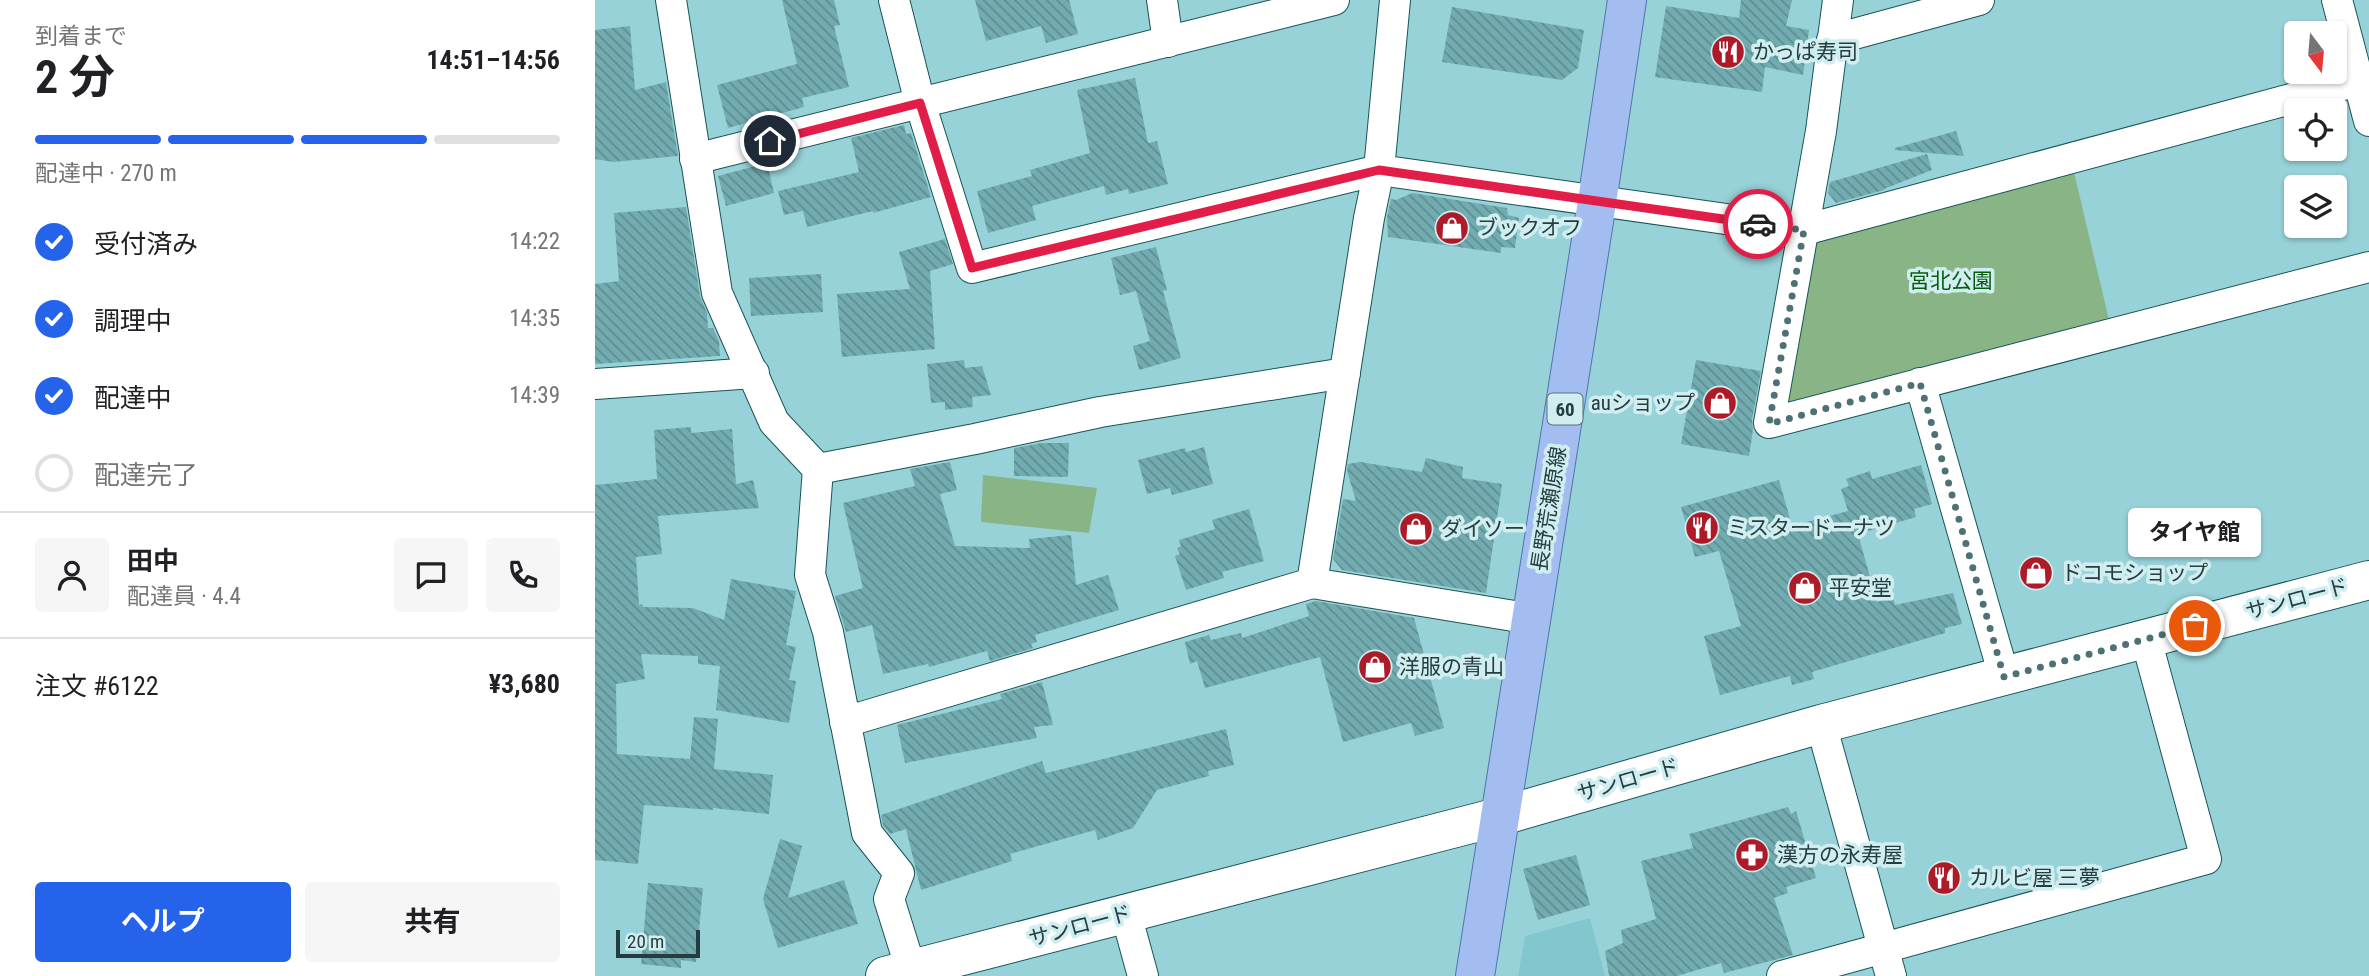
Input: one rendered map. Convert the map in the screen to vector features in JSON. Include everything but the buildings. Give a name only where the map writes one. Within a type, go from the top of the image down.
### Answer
[{"type":"main road","name":"長野荒瀬原線","points":[[1475,976],[1498,817],[1598,202],[1627,0]]},
{"type":"street","points":[[671,0],[717,293],[773,422],[818,468],[810,575],[828,632],[867,833],[899,873],[889,899],[903,974]]},
{"type":"street","points":[[894,0],[920,103],[972,268],[1379,170],[1804,230],[2364,79]]},
{"type":"street","points":[[1163,0],[1168,42]]},
{"type":"street","points":[[695,159],[1334,0]]},
{"type":"street","points":[[1311,583],[1379,170],[1395,0]]},
{"type":"street","points":[[1838,0],[1821,131],[1769,424],[2369,267]]},
{"type":"street","points":[[1832,40],[1979,0]]},
{"type":"street","points":[[2337,0],[2364,79],[2369,121]]},
{"type":"street","points":[[595,384],[754,373]]},
{"type":"street","points":[[818,468],[975,439],[1100,412],[1345,373]]},
{"type":"street","points":[[1920,383],[2004,677]]},
{"type":"street","name":"サンロード","points":[[903,974],[1498,817],[1821,724],[2369,580]]},
{"type":"street","points":[[845,722],[1311,583],[1532,619]]},
{"type":"street","points":[[1781,976],[2206,859],[2146,639]]},
{"type":"street","points":[[1821,724],[1891,976]]},
{"type":"street","points":[[1126,914],[1143,976]]},
{"type":"shaded area","points":[[1590,918],[1605,976],[1518,976],[1525,936]]},
{"type":"green space","name":"宮北公園","points":[[2072,164],[2109,320],[1783,409],[1814,237]]},
{"type":"green space","points":[[983,475],[1097,488],[1089,533],[981,522]]},
{"type":"way so far","points":[[1758,224],[1804,230],[1769,424],[1920,383],[2004,677],[2195,626]]},
{"type":"place","name":"かっぱ寿司","points":[[1728,52]]},
{"type":"place","name":"ブックオフ","points":[[1452,228]]},
{"type":"place","name":"auショップ","points":[[1720,403]]},
{"type":"place","name":"ミスタードーナツ","points":[[1702,528]]},
{"type":"place","name":"ダイソー","points":[[1416,529]]},
{"type":"place","name":"ドコモショップ","points":[[2036,573]]},
{"type":"place","name":"平安堂","points":[[1805,588]]},
{"type":"place","name":"タイヤ館","points":[[2195,626]]},
{"type":"place","name":"洋服の青山","points":[[1375,667]]},
{"type":"place","name":"漢方の永寿屋","points":[[1752,855]]},
{"type":"place","name":"カルビ屋 三夢","points":[[1944,878]]},
{"type":"route","points":[[770,141],[920,103],[972,268],[1379,170],[1758,224]]}]
